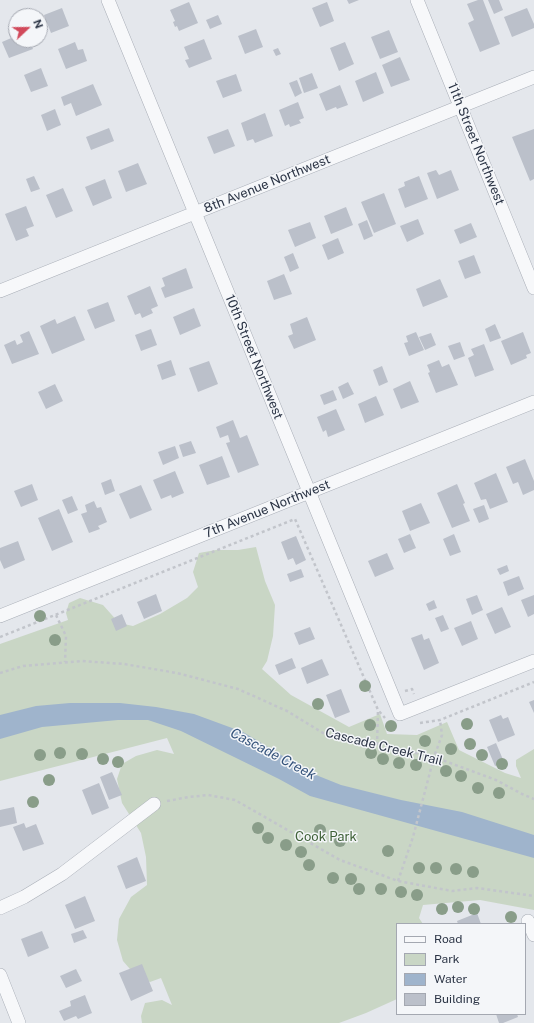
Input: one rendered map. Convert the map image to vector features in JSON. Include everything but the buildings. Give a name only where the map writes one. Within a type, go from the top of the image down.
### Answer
[{"type":"street","name":"10th Street Northwest","points":[[108,0],[400,714],[534,661]]},
{"type":"street","name":"11th Street Northwest","points":[[418,0],[534,288]]},
{"type":"street","name":"8th Avenue Northwest","points":[[0,291],[534,77]]},
{"type":"street","name":"7th Avenue Northwest","points":[[0,616],[534,402]]},
{"type":"street","points":[[0,908],[24,897],[62,874],[154,804]]},
{"type":"street","points":[[528,921],[534,935]]},
{"type":"street","points":[[0,975],[18,1023]]},
{"type":"path","points":[[0,637],[295,519],[378,710],[377,745]]},
{"type":"path","points":[[56,615],[66,636],[65,662]]},
{"type":"path","name":"Cascade Creek Trail","points":[[0,673],[23,666],[82,661],[124,664],[185,675],[238,689],[287,711],[323,733],[434,757],[496,780],[534,799]]},
{"type":"path","points":[[398,881],[413,838],[434,757],[442,735],[440,720],[534,682]]},
{"type":"path","points":[[154,804],[208,795],[235,800],[340,860],[398,881],[452,892],[477,888],[534,896]]},
{"type":"green space","name":"Cook Park","points":[[256,547],[265,581],[275,605],[273,636],[267,661],[262,669],[291,695],[349,727],[380,714],[387,734],[417,735],[447,722],[459,750],[505,773],[521,778],[516,766],[516,760],[534,749],[534,910],[480,900],[423,905],[419,918],[422,923],[396,923],[396,999],[339,1023],[142,1023],[141,1016],[145,1003],[162,1000],[172,1005],[161,978],[150,982],[136,976],[123,961],[117,940],[119,919],[131,897],[147,885],[146,857],[141,833],[122,803],[117,779],[122,764],[136,756],[157,750],[174,754],[167,738],[0,781],[0,644],[68,620],[66,613],[69,603],[80,598],[103,605],[119,623],[133,626],[160,614],[187,598],[198,587],[193,572],[199,553],[216,550],[238,550]]},
{"type":"water","name":"Cascade Creek","points":[[70,703],[120,703],[156,707],[194,714],[243,732],[311,773],[341,785],[401,800],[462,812],[534,835],[534,858],[310,796],[279,779],[181,731],[148,720],[118,720],[42,727],[0,739],[0,715],[36,706]]}]
